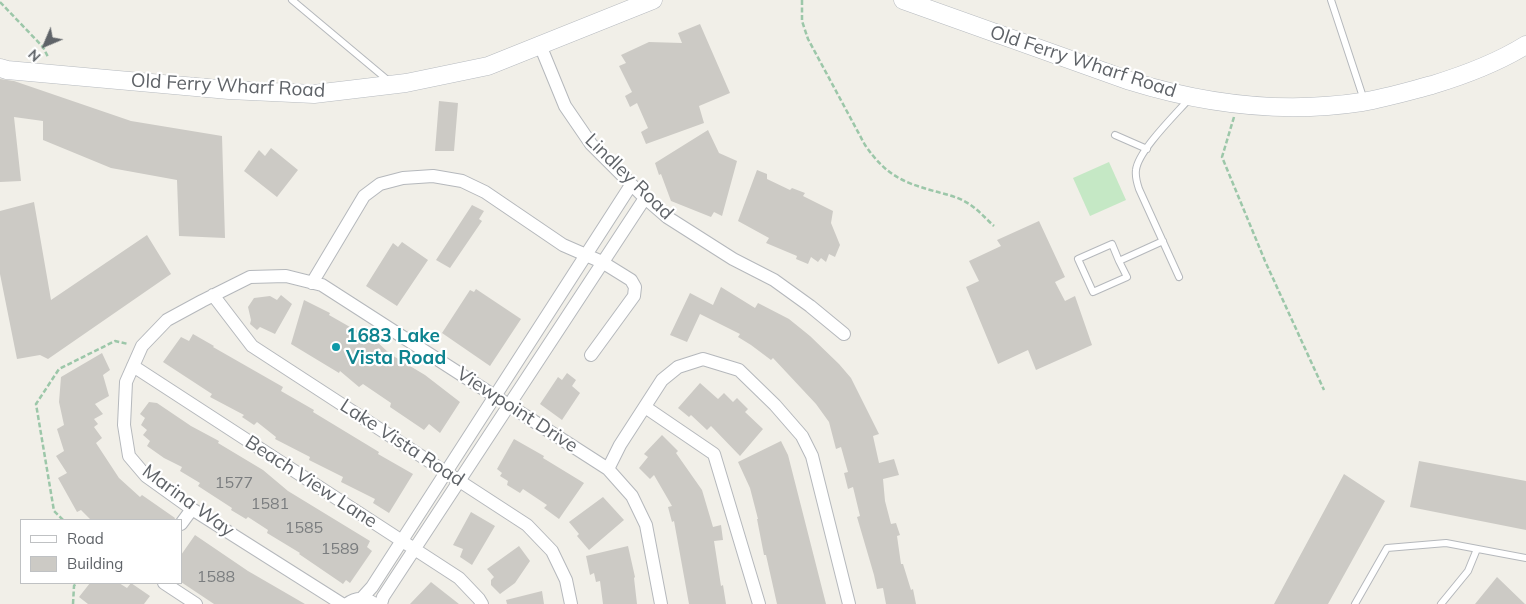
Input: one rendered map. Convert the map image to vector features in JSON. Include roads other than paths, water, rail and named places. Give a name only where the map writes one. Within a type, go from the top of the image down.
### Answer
[{"type":"street","name":"Old Ferry Wharf Road","points":[[0,68],[229,90],[314,94],[393,84],[488,66],[653,0]]},
{"type":"street","name":"Old Ferry Wharf Road","points":[[903,0],[1130,82],[1190,97],[1238,104],[1302,107],[1364,102],[1398,95],[1457,77],[1490,64],[1526,45]]},
{"type":"street","name":"Lindley Road","points":[[540,45],[565,106],[591,144],[631,185],[667,217],[732,259],[774,280],[844,334]]},
{"type":"street","points":[[312,283],[364,196],[380,184],[402,178],[433,176],[462,181],[486,192],[563,245],[602,262],[631,280],[635,287],[634,296],[591,355]]},
{"type":"street","points":[[362,598],[372,587],[402,541],[631,185]]},
{"type":"street","points":[[381,604],[384,596],[414,549],[645,198]]},
{"type":"street","name":"Viewpoint Drive","points":[[212,296],[250,278],[286,276],[322,285],[608,468],[632,496],[646,525],[661,604]]},
{"type":"street","name":"Marina Way","points":[[212,296],[168,320],[142,346],[126,382],[124,425],[129,456],[146,476],[192,508],[342,604]]},
{"type":"street","name":"Lake Vista Road","points":[[212,296],[252,346],[527,525],[552,551],[566,580],[571,604]]},
{"type":"street","points":[[608,468],[620,445],[662,380],[678,367],[703,359],[739,370],[775,405],[802,436],[812,456],[849,604]]},
{"type":"street","name":"Beach View Lane","points":[[134,366],[459,578],[482,604]]},
{"type":"street","points":[[645,407],[714,454],[759,604]]},
{"type":"street","points":[[182,523],[192,508]]},
{"type":"street","points":[[166,584],[196,604]]},
{"type":"street","points":[[347,604],[355,599],[362,598],[370,600],[375,604]]},
{"type":"lane","points":[[292,0],[393,84]]},
{"type":"lane","points":[[1331,0],[1364,102]]},
{"type":"lane","points":[[1179,277],[1135,177],[1137,164],[1147,148],[1190,97]]},
{"type":"lane","points":[[1115,135],[1147,148]]},
{"type":"lane","points":[[1119,260],[1163,241]]},
{"type":"lane","points":[[1112,244],[1119,260],[1127,277],[1093,292],[1078,259],[1112,244]]},
{"type":"lane","points":[[1355,604],[1387,548],[1446,542],[1526,558]]},
{"type":"lane","points":[[1440,604],[1468,570],[1477,549]]},
{"type":"place","name":"1683 Lake Vista Road","points":[[336,347]]}]
